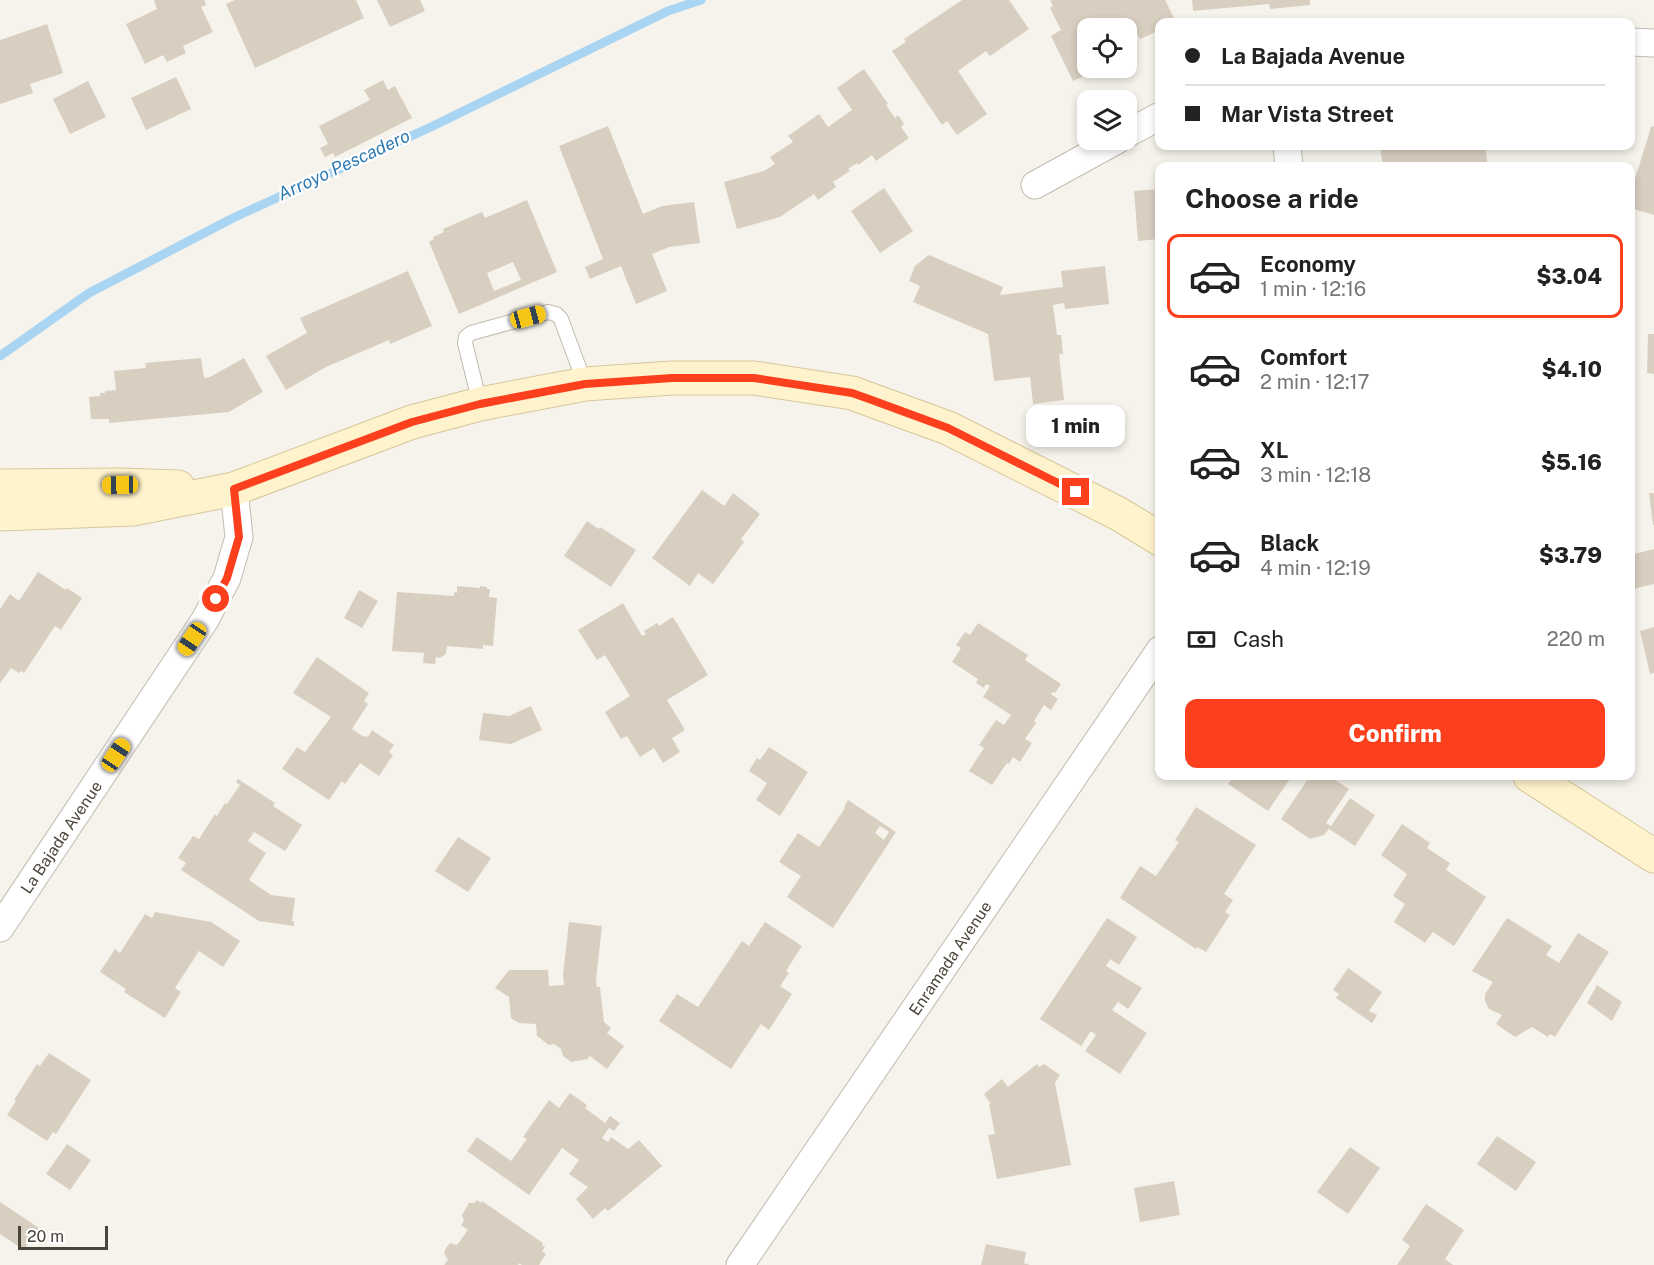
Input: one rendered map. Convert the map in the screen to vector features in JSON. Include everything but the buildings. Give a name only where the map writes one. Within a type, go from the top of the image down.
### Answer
[{"type":"street","points":[[1635,42],[1654,43]]},
{"type":"street","points":[[1137,128],[1155,119]]},
{"type":"street","points":[[1035,185],[1099,150]]},
{"type":"street","points":[[0,514],[133,509],[234,489],[412,422],[480,404],[585,384],[672,378],[754,378],[852,393],[948,428],[1119,514],[1155,536]]},
{"type":"street","points":[[0,486],[120,485],[234,489]]},
{"type":"street","name":"La Bajada Avenue","points":[[0,928],[205,620],[227,578],[239,537],[234,489]]},
{"type":"street","name":"Enramada Avenue","points":[[740,1265],[1155,657]]},
{"type":"street","points":[[1536,780],[1654,856]]},
{"type":"lane","points":[[480,404],[465,343],[466,337],[471,333],[548,312],[556,314],[561,319],[585,384]]},
{"type":"waterway","name":"Arroyo Pescadero","points":[[0,356],[89,293],[233,218],[433,126],[668,11],[701,0]]},
{"type":"route","points":[[216,599],[227,578],[239,537],[234,489],[412,422],[480,404],[585,384],[672,378],[754,378],[852,393],[948,428],[1076,492]]}]
